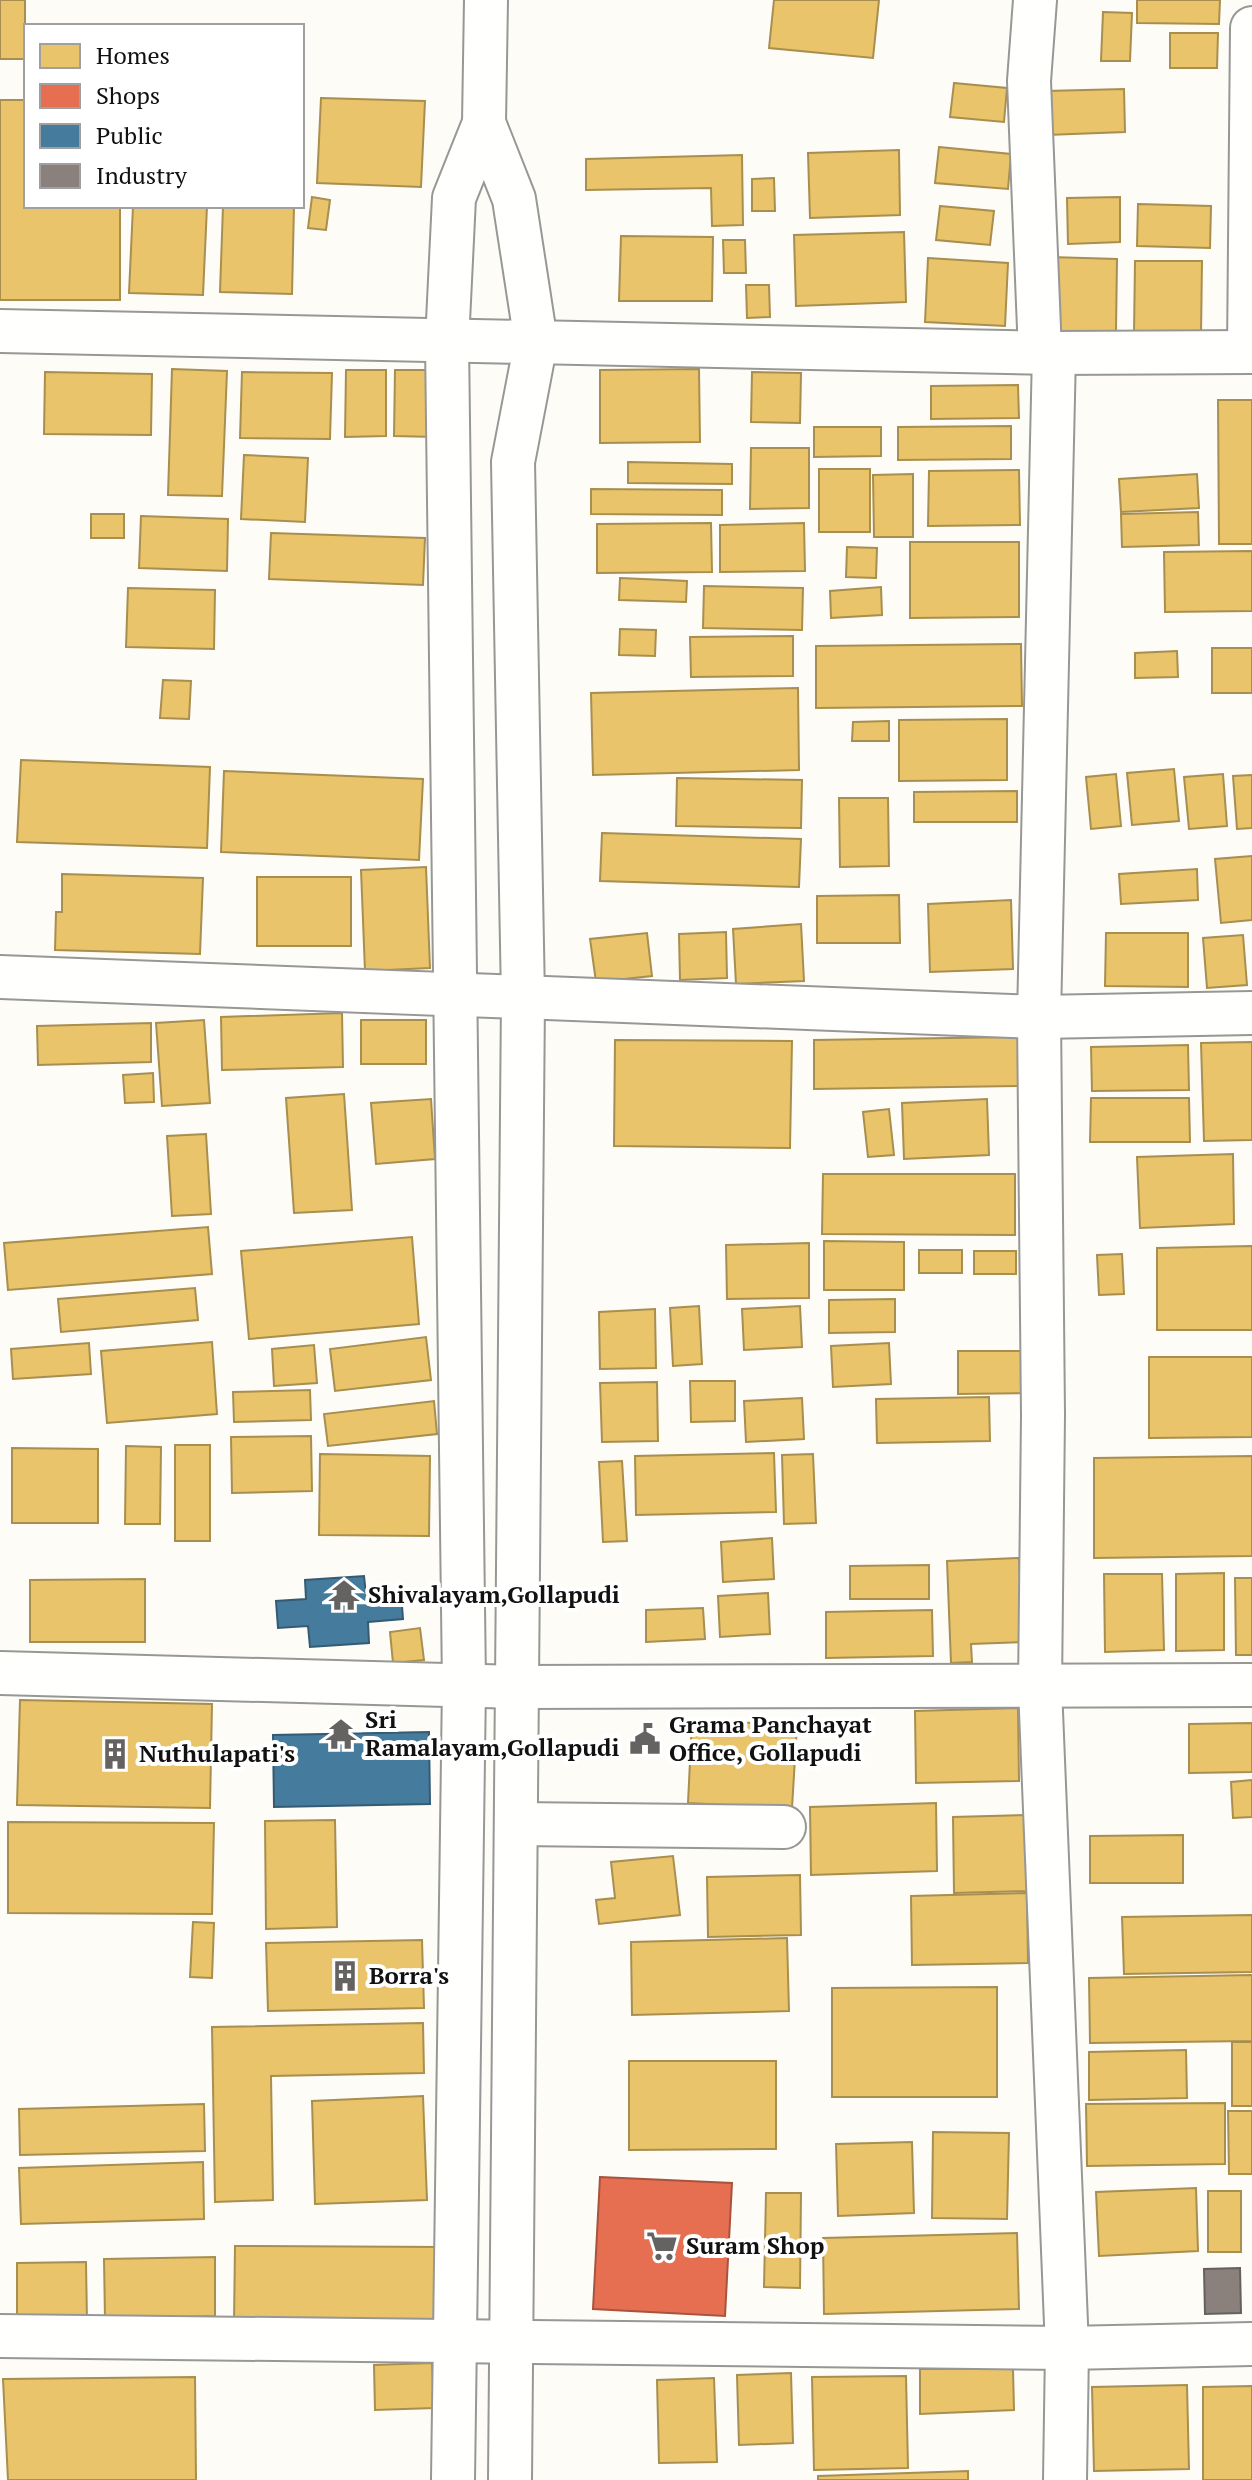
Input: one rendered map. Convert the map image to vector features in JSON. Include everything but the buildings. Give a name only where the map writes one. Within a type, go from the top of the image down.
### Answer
[{"type":"street","points":[[453,2480],[464,1685],[447,342],[454,198],[484,123],[486,0]]},
{"type":"street","points":[[1035,0],[1029,81],[1047,353],[1039,1017],[1043,1415],[1040,1687],[1067,2348],[1065,2480]]},
{"type":"street","points":[[0,331],[1047,353],[1250,352],[1252,28]]},
{"type":"street","points":[[484,123],[514,199],[536,342],[513,462],[523,998],[510,2480]]},
{"type":"street","points":[[0,977],[1039,1017],[1252,1013]]},
{"type":"street","points":[[0,1673],[519,1687],[1252,1685]]},
{"type":"street","points":[[517,1824],[784,1827]]},
{"type":"street","points":[[0,2336],[1067,2348],[1252,2344]]},
{"type":"place","name":"Shivalayam,Gollapudi","points":[[344,1595]]},
{"type":"place","name":"Sri Ramalayam,Gollapudi","points":[[341,1734]]},
{"type":"place","name":"Grama Panchayat Office, Gollapudi","points":[[645,1739]]},
{"type":"place","name":"Nuthulapati's","points":[[115,1754]]},
{"type":"place","name":"Borra's","points":[[345,1976]]},
{"type":"place","name":"Suram Shop","points":[[662,2246]]}]
